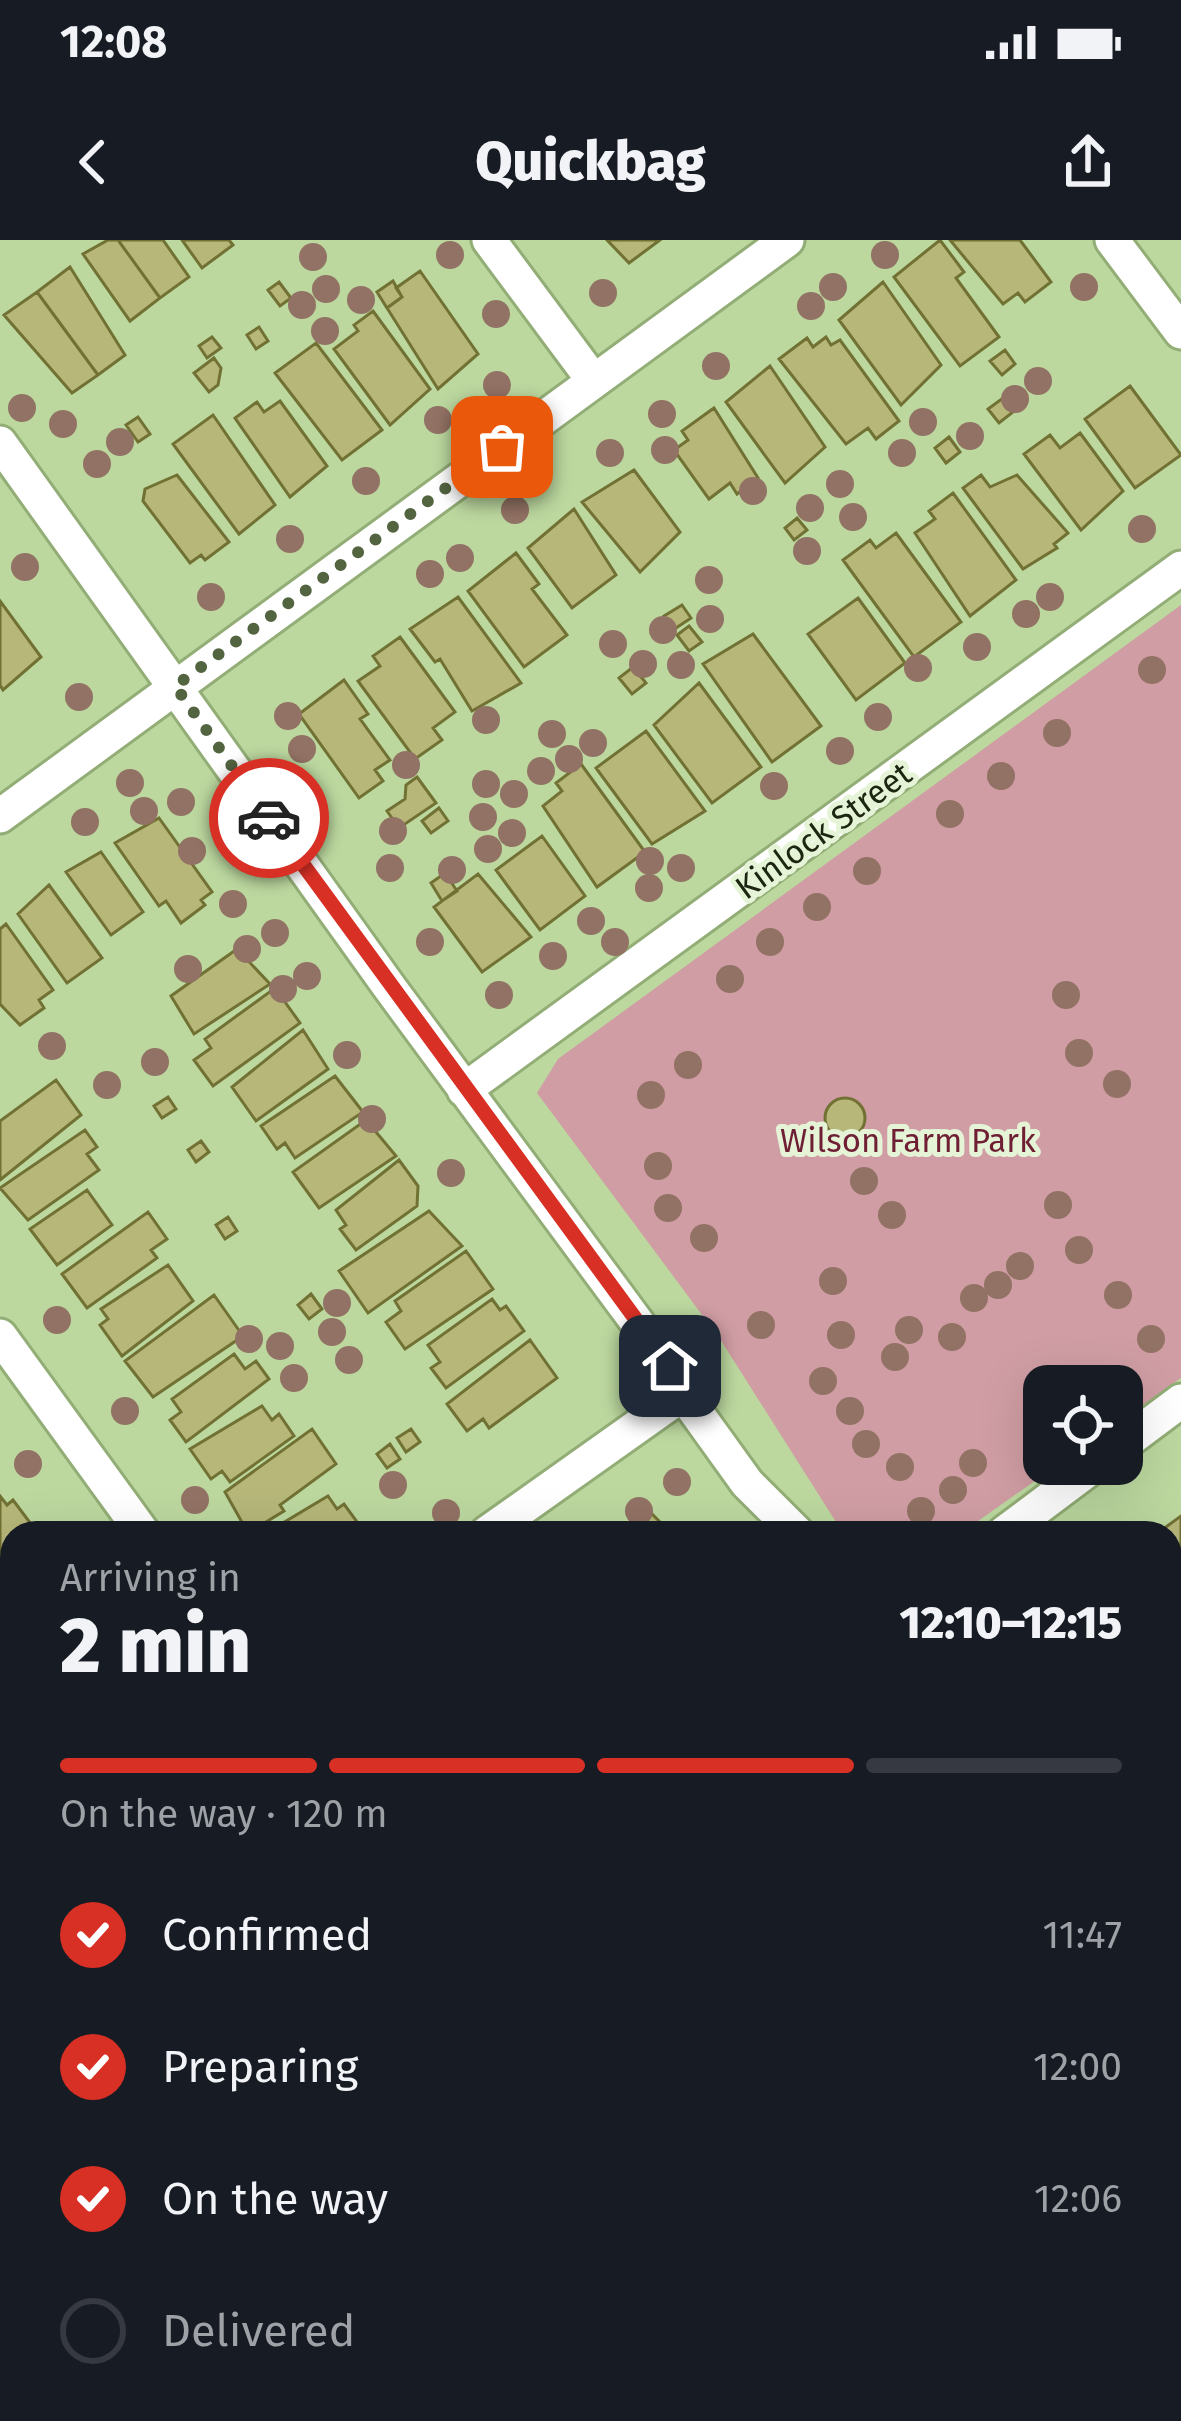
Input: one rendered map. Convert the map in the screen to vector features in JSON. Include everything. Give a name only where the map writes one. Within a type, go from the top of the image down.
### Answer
[{"type":"street","points":[[489,240],[593,380]]},
{"type":"street","points":[[0,816],[787,240]]},
{"type":"street","points":[[1112,240],[1181,332]]},
{"type":"street","points":[[0,443],[464,1090],[670,1366],[683,1394],[746,1483],[785,1521]]},
{"type":"street","name":"Kinlock Street","points":[[464,1090],[1181,568]]},
{"type":"street","points":[[0,1336],[134,1521]]},
{"type":"street","points":[[504,1521],[683,1394]]},
{"type":"street","points":[[1143,1429],[1181,1401]]},
{"type":"street","points":[[1020,1521],[1068,1485]]},
{"type":"green space","name":"Wilson Farm Park","points":[[1181,605],[1181,1378],[1143,1405],[1143,1365],[1023,1365],[1023,1485],[1029,1485],[978,1521],[835,1521],[720,1339],[537,1093],[558,1059]]},
{"type":"building","points":[[108,240],[118,240],[160,298],[130,321],[83,254]]},
{"type":"building","points":[[118,240],[163,240],[189,277],[160,298]]},
{"type":"building","points":[[182,240],[229,240],[233,245],[202,268]]},
{"type":"building","points":[[607,240],[660,240],[629,263]]},
{"type":"building","points":[[940,240],[964,272],[956,278],[999,337],[960,366],[894,277]]},
{"type":"building","points":[[950,240],[1020,240],[1051,282],[1025,302],[1018,293],[1003,304]]},
{"type":"building","points":[[70,267],[125,355],[98,375],[37,292]]},
{"type":"building","points":[[420,271],[478,354],[438,389],[387,308],[402,297],[396,288]]},
{"type":"building","points":[[393,281],[402,297],[387,308],[377,292]]},
{"type":"building","points":[[279,282],[291,298],[280,306],[268,290]]},
{"type":"building","points":[[883,282],[941,365],[901,405],[839,320]]},
{"type":"building","points":[[37,292],[98,375],[72,393],[4,315]]},
{"type":"building","points":[[373,311],[430,389],[390,425],[334,349],[358,331],[354,325]]},
{"type":"building","points":[[259,327],[268,341],[256,349],[247,335]]},
{"type":"building","points":[[212,337],[221,348],[207,358],[199,346]]},
{"type":"building","points":[[826,337],[831,345],[840,340],[899,421],[876,439],[868,428],[846,444],[779,359],[807,338],[813,347]]},
{"type":"building","points":[[316,343],[382,430],[342,460],[275,373]]},
{"type":"building","points":[[1005,350],[1015,364],[1002,375],[990,361]]},
{"type":"building","points":[[214,358],[221,368],[218,385],[209,392],[194,373]]},
{"type":"building","points":[[770,366],[825,447],[785,483],[726,402]]},
{"type":"building","points":[[1130,386],[1181,455],[1135,488],[1085,419]]},
{"type":"building","points":[[1003,398],[1013,412],[999,423],[988,409]]},
{"type":"building","points":[[280,401],[327,466],[290,497],[235,418],[257,402],[264,412]]},
{"type":"building","points":[[714,408],[758,478],[737,494],[730,483],[709,499],[674,450],[688,440],[682,431]]},
{"type":"building","points":[[213,415],[275,505],[239,534],[173,444]]},
{"type":"building","points":[[138,417],[150,434],[138,442],[126,425]]},
{"type":"building","points":[[1080,433],[1123,491],[1081,530],[1024,454],[1050,435],[1060,448]]},
{"type":"building","points":[[949,437],[960,452],[946,463],[935,448]]},
{"type":"building","points":[[634,470],[680,532],[640,572],[582,502]]},
{"type":"building","points":[[177,475],[229,542],[205,560],[201,555],[190,563],[143,501],[145,489]]},
{"type":"building","points":[[981,475],[990,487],[1017,475],[1068,533],[1054,544],[1057,548],[1023,569],[963,488]]},
{"type":"building","points":[[953,493],[1016,580],[970,616],[915,533],[935,519],[929,511]]},
{"type":"building","points":[[574,509],[616,575],[572,608],[528,548]]},
{"type":"building","points":[[797,518],[807,530],[794,540],[785,528]]},
{"type":"building","points":[[896,533],[961,622],[914,657],[843,560],[870,540],[876,548]]},
{"type":"building","points":[[516,553],[539,584],[532,589],[567,635],[524,667],[468,591]]},
{"type":"building","points":[[458,597],[521,683],[472,711],[440,659],[435,662],[410,629]]},
{"type":"building","points":[[858,598],[905,663],[856,700],[808,634]]},
{"type":"building","points":[[0,601],[41,657],[3,690],[0,685]]},
{"type":"building","points":[[682,605],[691,618],[673,630],[664,616]]},
{"type":"building","points":[[689,626],[702,642],[689,651],[677,635]]},
{"type":"building","points":[[753,634],[821,726],[772,762],[703,664]]},
{"type":"building","points":[[400,637],[455,712],[433,728],[442,740],[415,759],[358,681],[380,666],[373,656]]},
{"type":"building","points":[[633,667],[646,683],[632,694],[619,678]]},
{"type":"building","points":[[344,680],[368,714],[360,719],[390,760],[375,770],[383,781],[359,798],[299,714]]},
{"type":"building","points":[[699,683],[761,767],[712,803],[654,725]]},
{"type":"building","points":[[646,731],[705,811],[652,844],[596,768]]},
{"type":"building","points":[[581,764],[645,852],[597,887],[543,806],[562,791],[556,783]]},
{"type":"building","points":[[417,777],[436,803],[399,828],[387,811],[405,799],[406,785]]},
{"type":"building","points":[[439,808],[448,821],[431,833],[422,821]]},
{"type":"building","points":[[159,818],[212,892],[201,900],[205,905],[181,923],[166,901],[159,906],[115,843]]},
{"type":"building","points":[[542,836],[585,896],[540,930],[496,870]]},
{"type":"building","points":[[101,852],[143,912],[111,935],[66,872]]},
{"type":"building","points":[[445,873],[457,891],[442,901],[431,883]]},
{"type":"building","points":[[478,874],[531,937],[482,972],[434,907]]},
{"type":"building","points":[[49,885],[102,958],[67,983],[18,914]]},
{"type":"building","points":[[6,924],[53,990],[39,1000],[44,1008],[20,1025],[0,1004],[0,929]]},
{"type":"building","points":[[237,949],[270,984],[194,1034],[171,996]]},
{"type":"building","points":[[275,988],[300,1023],[213,1086],[194,1060],[211,1048],[205,1039]]},
{"type":"building","points":[[303,1030],[328,1069],[256,1121],[232,1087]]},
{"type":"building","points":[[335,1076],[363,1112],[295,1158],[285,1143],[277,1149],[261,1126]]},
{"type":"building","points":[[56,1080],[81,1115],[0,1180],[0,1121]]},
{"type":"building","points":[[168,1097],[176,1109],[162,1118],[154,1106]]},
{"type":"building","points":[[845,1098],[859,1104],[865,1118],[859,1132],[845,1138],[831,1132],[825,1118],[831,1104]]},
{"type":"building","points":[[366,1120],[396,1156],[319,1208],[293,1172]]},
{"type":"building","points":[[85,1130],[97,1147],[87,1154],[99,1170],[28,1220],[0,1188]]},
{"type":"building","points":[[201,1141],[209,1152],[196,1162],[188,1150]]},
{"type":"building","points":[[399,1160],[418,1186],[417,1206],[356,1250],[340,1229],[346,1225],[336,1210]]},
{"type":"building","points":[[87,1190],[112,1225],[57,1265],[30,1229]]},
{"type":"building","points":[[429,1211],[462,1246],[368,1313],[339,1271]]},
{"type":"building","points":[[148,1212],[167,1239],[151,1250],[157,1258],[87,1308],[62,1274]]},
{"type":"building","points":[[228,1217],[237,1231],[225,1239],[216,1225]]},
{"type":"building","points":[[466,1251],[493,1289],[405,1349],[386,1322],[401,1311],[395,1301]]},
{"type":"building","points":[[168,1265],[193,1301],[122,1356],[100,1325],[108,1319],[101,1309]]},
{"type":"building","points":[[311,1294],[322,1309],[309,1319],[298,1305]]},
{"type":"building","points":[[214,1295],[243,1336],[153,1397],[125,1361]]},
{"type":"building","points":[[492,1299],[500,1310],[506,1306],[524,1331],[446,1388],[431,1368],[440,1362],[428,1345]]},
{"type":"building","points":[[530,1340],[557,1378],[489,1428],[483,1419],[467,1431],[447,1404]]},
{"type":"building","points":[[234,1354],[245,1369],[256,1361],[269,1379],[186,1442],[170,1420],[181,1412],[172,1399]]},
{"type":"building","points":[[262,1406],[272,1420],[279,1414],[294,1436],[230,1482],[222,1471],[211,1479],[190,1449]]},
{"type":"building","points":[[312,1429],[336,1464],[280,1505],[284,1511],[268,1521],[241,1521],[225,1492]]},
{"type":"building","points":[[411,1429],[420,1442],[406,1452],[397,1438]]},
{"type":"building","points":[[390,1444],[400,1459],[387,1468],[377,1454]]},
{"type":"building","points":[[0,1496],[7,1505],[13,1500],[29,1521],[0,1521]]},
{"type":"building","points":[[328,1496],[337,1509],[344,1504],[356,1521],[286,1521]]},
{"type":"building","points":[[651,1513],[659,1521],[634,1521]]},
{"type":"way so far","points":[[269,818],[175,686],[502,447]]},
{"type":"route","points":[[269,818],[670,1366]]}]
